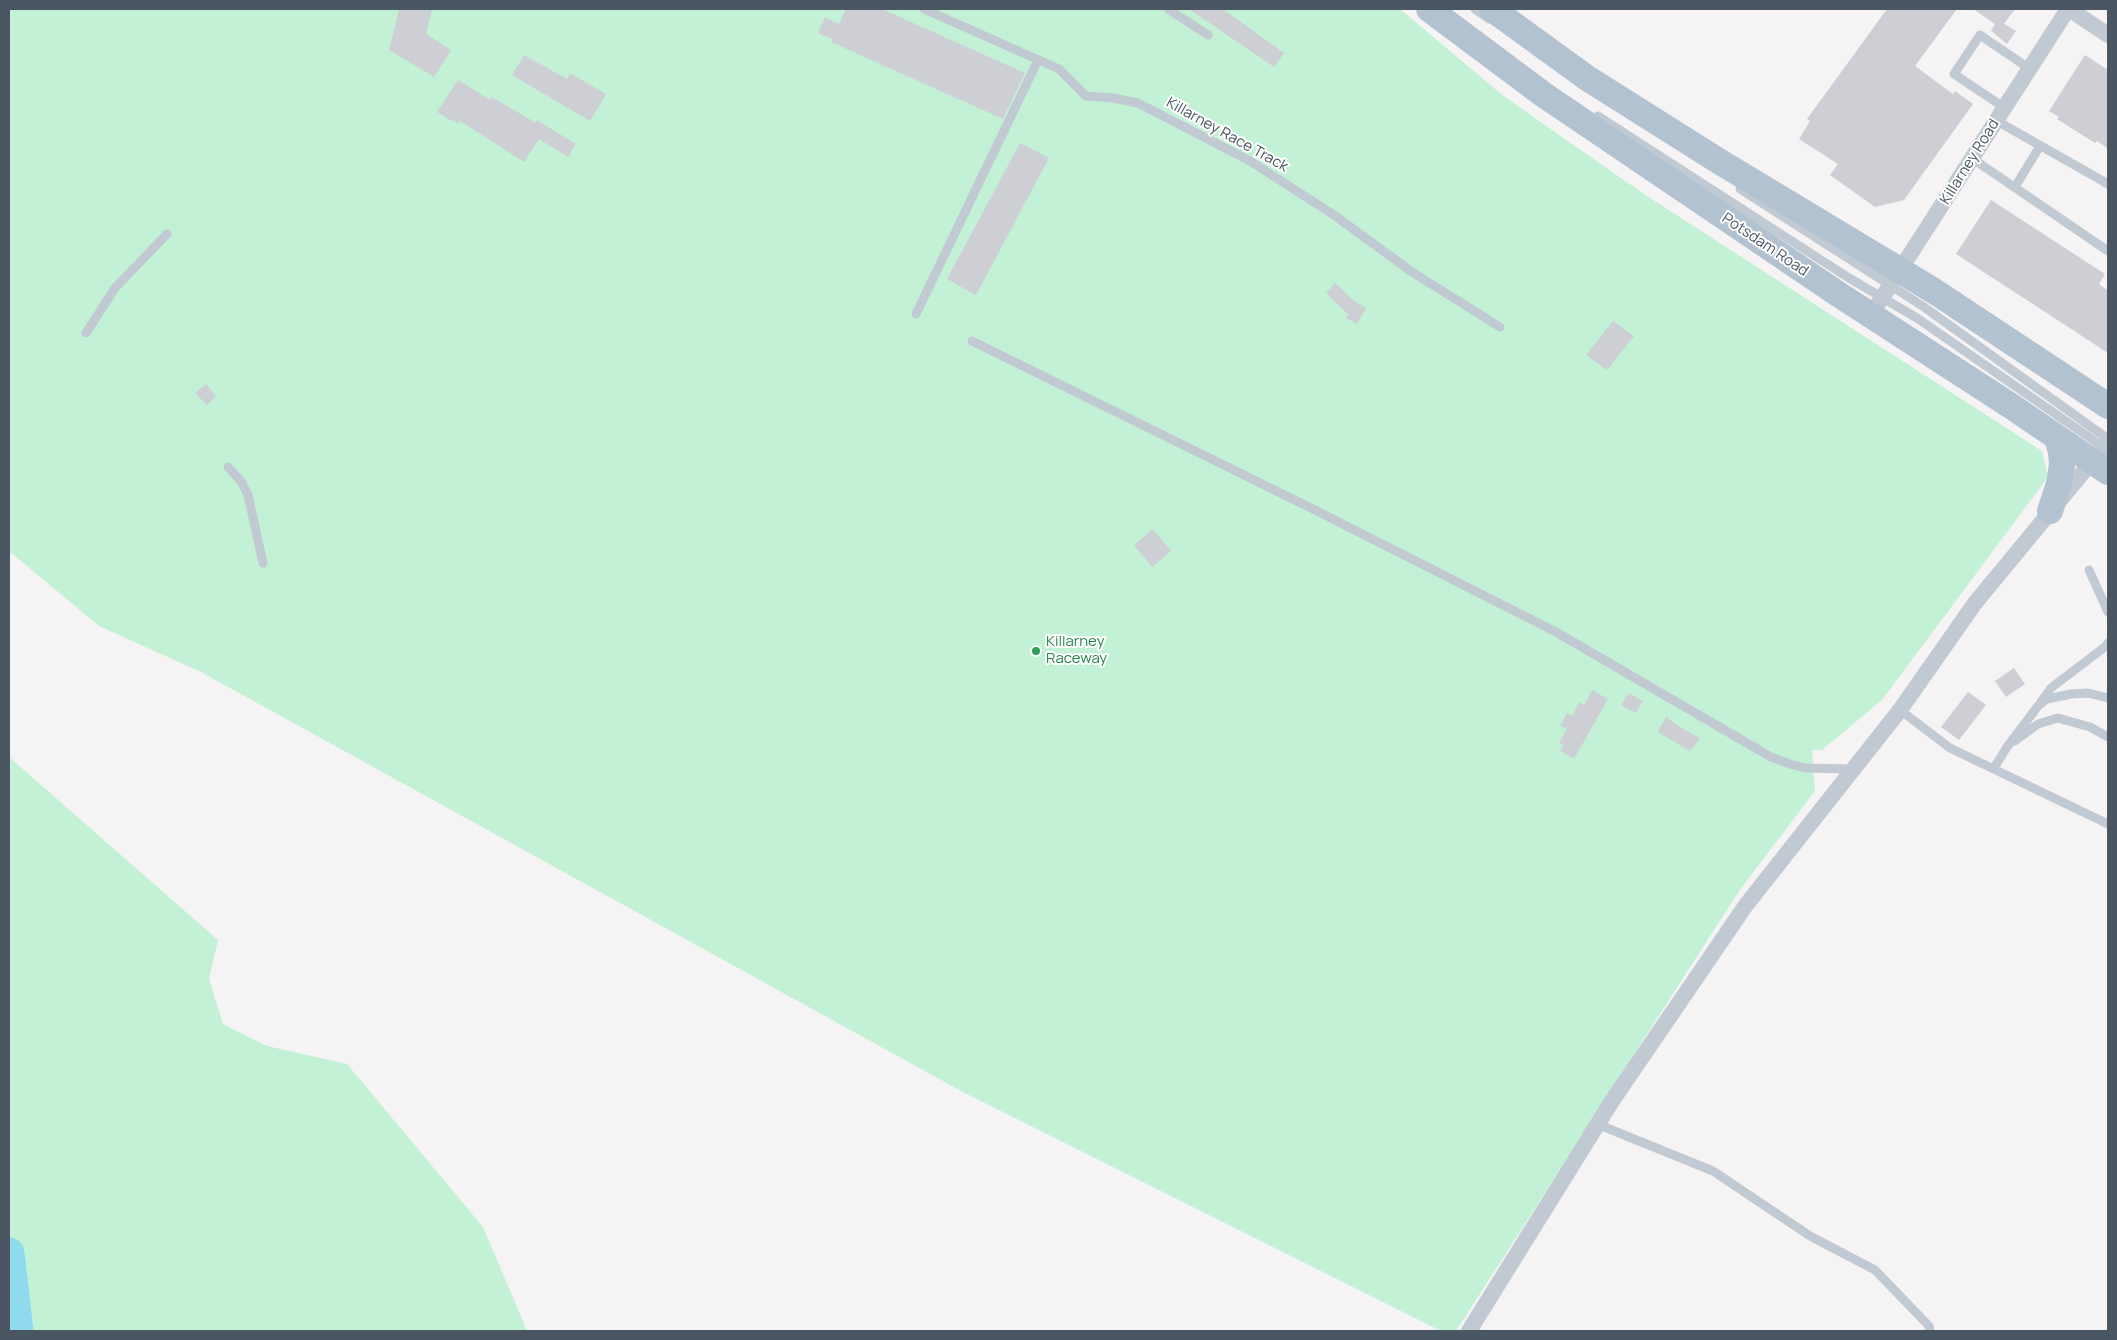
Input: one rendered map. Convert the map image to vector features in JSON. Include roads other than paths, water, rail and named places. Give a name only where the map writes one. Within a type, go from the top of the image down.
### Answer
[{"type":"main road","name":"Potsdam Road","points":[[1429,9],[1544,95],[1886,292],[2108,406]]},
{"type":"main road","name":"Potsdam Road","points":[[1493,16],[1717,160],[1886,292],[2011,406],[2057,438],[2105,452]]},
{"type":"main road","points":[[2050,511],[2059,484],[2062,465],[2057,438]]},
{"type":"street","name":"Killarney Road","points":[[1886,292],[2069,9]]},
{"type":"street","points":[[2069,9],[2108,35]]},
{"type":"street","points":[[1469,1331],[1597,1124],[1746,905],[1856,769],[1975,603],[2050,511],[2105,452]]},
{"type":"lane","name":"Killarney Race Track","points":[[924,9],[1059,69],[1086,96],[1113,98],[1138,103],[1264,169],[1334,215],[1412,272],[1500,327]]},
{"type":"lane","points":[[1168,9],[1208,34]]},
{"type":"lane","points":[[1475,9],[1493,16]]},
{"type":"lane","points":[[2030,69],[1980,35],[1954,74],[2040,146],[2108,184]]},
{"type":"lane","points":[[916,314],[1038,60]]},
{"type":"lane","points":[[1589,110],[1886,292],[1924,307],[2105,452]]},
{"type":"lane","points":[[2015,187],[2040,146]]},
{"type":"lane","points":[[1973,159],[2108,251]]},
{"type":"lane","points":[[1734,185],[1886,292],[1917,318],[2105,452]]},
{"type":"lane","points":[[86,333],[115,288],[167,234]]},
{"type":"lane","points":[[972,341],[1315,510],[1556,632],[1771,757],[1805,768],[1856,769]]},
{"type":"lane","points":[[228,467],[241,481],[248,495],[263,563]]},
{"type":"lane","points":[[2089,570],[2108,612]]},
{"type":"lane","points":[[1994,768],[2007,747],[2051,688],[2106,646],[2108,642]]},
{"type":"lane","points":[[2038,706],[2047,699],[2071,694],[2088,693],[2108,698]]},
{"type":"lane","points":[[1900,710],[1950,748],[2108,824]]},
{"type":"lane","points":[[2007,747],[2038,724],[2058,718],[2090,727],[2108,737]]},
{"type":"lane","points":[[1597,1124],[1714,1171],[1810,1236],[1875,1270],[1929,1326],[1930,1331]]},
{"type":"waterway","points":[[9,1253],[18,1331]]},
{"type":"place","name":"Killarney Raceway","points":[[1036,651]]}]
